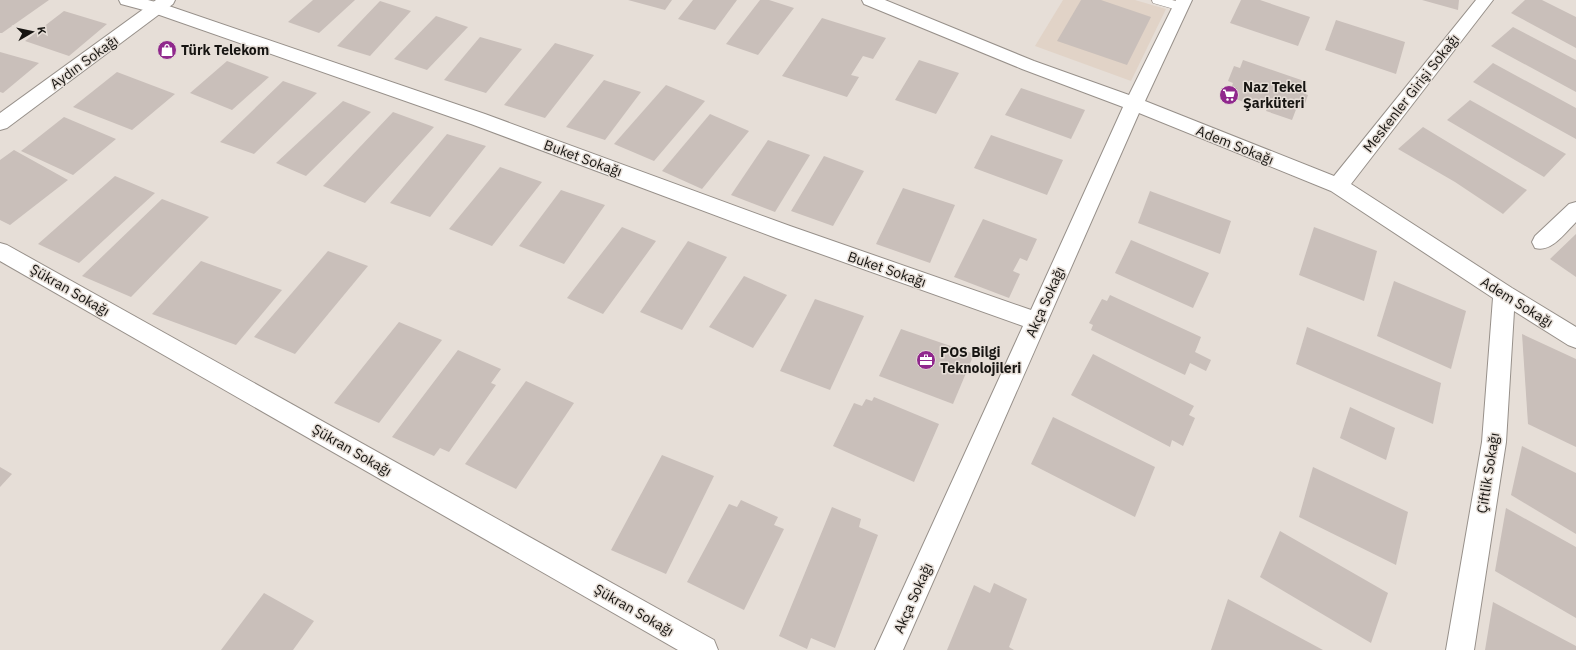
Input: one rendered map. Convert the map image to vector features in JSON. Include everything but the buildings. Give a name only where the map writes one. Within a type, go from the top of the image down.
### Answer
[{"type":"street","name":"Buket Sokağı","points":[[127,0],[162,4],[783,232],[1036,322]]},
{"type":"street","name":"Adem Sokağı","points":[[870,0],[1028,65],[1134,104],[1338,186],[1504,294],[1576,338]]},
{"type":"street","name":"Meskenler Girişi Sokağı","points":[[1338,186],[1485,0]]},
{"type":"street","name":"Aydın Sokağı","points":[[0,123],[162,4]]},
{"type":"street","name":"Akça Sokağı","points":[[890,650],[1134,104],[1182,4]]},
{"type":"street","points":[[1542,242],[1576,210]]},
{"type":"street","name":"Şükran Sokağı","points":[[0,250],[704,650]]},
{"type":"street","name":"Çiftlik Sokağı","points":[[1460,650],[1494,442],[1504,294]]},
{"type":"lane","points":[[1158,0],[1182,4]]},
{"type":"shaded area","points":[[1063,0],[1135,0],[1166,9],[1131,81],[1035,46]]},
{"type":"place","name":"Türk Telekom","points":[[167,50]]},
{"type":"place","name":"Naz Tekel Şarküteri","points":[[1229,95]]},
{"type":"place","name":"POS Bilgi Teknolojileri","points":[[926,360]]}]
